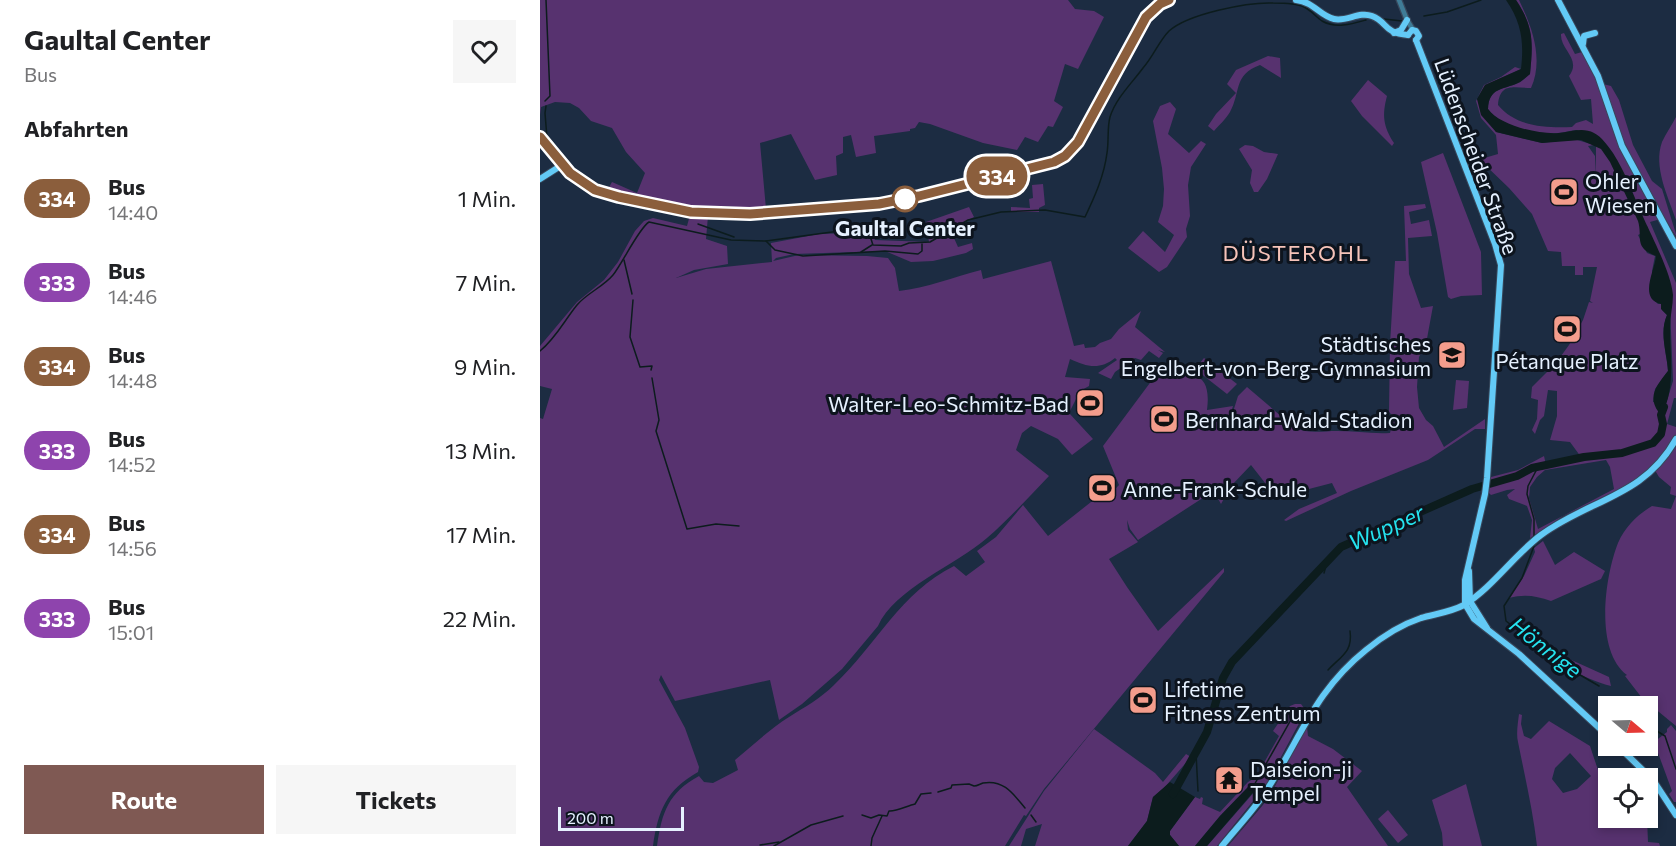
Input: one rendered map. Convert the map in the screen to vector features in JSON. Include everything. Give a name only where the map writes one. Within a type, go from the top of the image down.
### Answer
[{"type":"main road","points":[[540,137],[562,165],[582,183],[604,193],[691,212],[785,212],[903,200],[1038,167],[1065,156],[1078,142],[1146,17],[1160,4],[1169,0]]},
{"type":"main road","points":[[1296,0],[1312,4],[1334,19],[1372,16],[1393,33],[1411,33]]},
{"type":"main road","points":[[1558,0],[1598,76],[1622,146],[1676,246]]},
{"type":"main road","points":[[1393,33],[1401,30],[1407,20]]},
{"type":"main road","name":"Lüdenscheider Straße","points":[[1411,33],[1419,34],[1416,40],[1499,256],[1500,285],[1487,478],[1485,497],[1468,569]]},
{"type":"main road","points":[[1584,48],[1584,36],[1595,33]]},
{"type":"main road","points":[[540,179],[562,165]]},
{"type":"main road","points":[[1222,846],[1262,797],[1316,703],[1346,667],[1393,630],[1468,602],[1540,536],[1565,519],[1626,490],[1655,468],[1676,439]]},
{"type":"main road","points":[[1468,569],[1468,602]]},
{"type":"main road","points":[[1468,569],[1464,585],[1468,602],[1488,628],[1598,727]]},
{"type":"main road","points":[[1469,580],[1477,586],[1487,585]]},
{"type":"main road","points":[[1628,756],[1653,780],[1676,815]]},
{"type":"street","points":[[1399,0],[1411,33]]},
{"type":"shaded area","points":[[540,0],[1068,0],[1075,9],[1094,11],[1104,17],[1078,69],[1065,64],[1054,101],[1063,107],[1053,127],[1048,126],[1038,142],[1025,137],[1017,150],[983,143],[919,122],[910,131],[874,136],[876,153],[856,157],[851,135],[843,137],[843,153],[836,156],[837,175],[815,180],[791,134],[760,143],[766,209],[720,206],[718,209],[672,204],[608,189],[612,182],[637,193],[645,173],[626,152],[612,128],[591,121],[579,108],[570,103],[555,102],[541,107],[540,115]]},
{"type":"shaded area","points":[[1506,0],[1516,0],[1529,27],[1532,44],[1530,74],[1518,83],[1494,93],[1488,109],[1501,120],[1531,131],[1559,133],[1585,130],[1600,137],[1622,169],[1665,267],[1673,295],[1670,327],[1671,372],[1669,395],[1661,415],[1653,398],[1654,392],[1668,371],[1664,336],[1667,315],[1661,309],[1661,304],[1650,296],[1650,283],[1656,256],[1644,249],[1640,241],[1638,221],[1610,162],[1601,149],[1581,140],[1542,143],[1496,132],[1481,115],[1477,99],[1485,85],[1521,69],[1521,33],[1516,17]]},
{"type":"shaded area","points":[[1516,0],[1519,0],[1535,43],[1535,77],[1531,88],[1514,87],[1502,93],[1498,105],[1505,112],[1532,125],[1572,127],[1586,120],[1593,124],[1591,99],[1581,100],[1569,76],[1573,65],[1562,40],[1561,34],[1564,33],[1575,54],[1582,52],[1599,83],[1611,86],[1619,100],[1633,145],[1652,181],[1662,189],[1676,234],[1676,236],[1664,218],[1650,222],[1676,283],[1676,398],[1674,398],[1667,424],[1676,427],[1676,496],[1670,494],[1671,487],[1659,477],[1653,467],[1630,484],[1563,516],[1530,538],[1532,520],[1527,506],[1509,499],[1507,495],[1515,489],[1491,495],[1489,493],[1491,477],[1518,470],[1544,456],[1546,465],[1581,457],[1570,442],[1550,440],[1557,416],[1557,391],[1548,390],[1544,416],[1535,434],[1532,430],[1537,419],[1538,400],[1531,398],[1532,387],[1556,363],[1583,320],[1589,302],[1593,303],[1590,301],[1597,267],[1583,267],[1583,275],[1575,275],[1575,266],[1562,266],[1561,252],[1548,251],[1532,214],[1483,163],[1481,159],[1498,154],[1496,135],[1481,118],[1477,99],[1496,132],[1542,143],[1574,139],[1594,145],[1588,146],[1595,156],[1596,176],[1596,145],[1577,130],[1560,133],[1530,131],[1501,121],[1488,109],[1494,93],[1520,82],[1530,74],[1531,36],[1526,19]],"holes":[[[1647,226],[1669,281],[1673,381],[1666,404],[1653,402],[1655,389],[1668,371],[1664,336],[1667,315],[1662,310],[1661,304],[1652,298],[1652,271],[1655,256],[1647,253],[1638,235],[1640,234],[1648,250],[1652,249],[1646,231],[1643,231]],[[1606,460],[1610,467],[1614,489],[1538,529],[1529,498],[1530,487],[1537,477],[1545,470]]]},
{"type":"shaded area","points":[[1268,56],[1280,58],[1281,78],[1260,65],[1251,69],[1239,85],[1230,112],[1214,131],[1208,126],[1236,93],[1227,84],[1236,70]]},
{"type":"shaded area","points":[[1515,67],[1521,69],[1485,85],[1477,99],[1484,85]]},
{"type":"shaded area","points":[[1368,80],[1387,96],[1384,120],[1394,143],[1392,146],[1362,116],[1351,101]]},
{"type":"shaded area","points":[[1170,102],[1176,109],[1168,134],[1189,153],[1201,141],[1206,144],[1191,167],[1188,185],[1190,216],[1186,229],[1187,237],[1167,267],[1159,272],[1128,248],[1143,231],[1165,252],[1174,235],[1158,222],[1163,206],[1164,189],[1153,121],[1160,106]]},
{"type":"shaded area","points":[[1676,117],[1676,220],[1660,171],[1659,161],[1662,142]]},
{"type":"shaded area","points":[[1245,145],[1278,154],[1267,179],[1258,192],[1254,192],[1250,183],[1252,170],[1239,149]]},
{"type":"shaded area","points":[[1443,153],[1481,252],[1482,295],[1451,299],[1448,297],[1421,162]]},
{"type":"shaded area","points":[[1043,184],[1045,205],[1039,208],[1039,212],[1011,212],[1011,207],[1030,208],[1029,199],[1033,198],[1032,185]]},
{"type":"shaded area","points":[[1425,204],[1426,208],[1409,212],[1411,224],[1429,220],[1432,236],[1408,238],[1409,274],[1421,308],[1433,306],[1426,344],[1419,357],[1417,387],[1419,408],[1426,420],[1433,426],[1444,447],[1485,419],[1485,429],[1475,429],[1428,460],[1351,491],[1286,521],[1284,520],[1299,509],[1337,493],[1332,483],[1282,496],[1269,488],[1251,465],[1231,486],[1221,504],[1211,486],[1212,492],[1138,540],[1127,520],[1128,530],[1138,542],[1109,559],[1158,631],[1224,568],[1224,572],[1044,789],[1026,816],[1024,815],[1005,846],[657,846],[664,813],[680,789],[699,776],[704,782],[713,783],[738,770],[735,760],[775,727],[829,690],[919,590],[954,566],[966,576],[985,562],[977,551],[996,537],[1023,505],[1048,536],[1091,502],[1103,502],[1119,485],[1103,446],[1164,364],[1198,376],[1203,381],[1208,397],[1207,410],[1233,406],[1225,431],[1236,424],[1228,428],[1238,396],[1247,387],[1300,430],[1390,433],[1394,417],[1389,412],[1395,261],[1406,261],[1404,206]]},
{"type":"shaded area","points":[[969,207],[974,217],[950,229],[958,247],[972,243],[973,249],[966,253],[933,261],[911,262],[885,251],[794,254],[776,258],[773,261],[799,255],[888,258],[895,268],[899,291],[930,285],[981,270],[983,279],[1051,261],[1074,346],[1084,344],[1085,348],[1095,347],[1111,339],[1119,329],[1141,311],[1135,327],[1165,352],[1158,350],[1163,353],[1159,358],[1149,351],[1141,360],[1135,358],[1115,372],[1111,379],[1098,373],[1117,360],[1115,358],[1099,366],[1082,364],[1070,359],[1065,377],[1090,379],[1089,386],[1080,391],[1069,413],[1093,439],[1072,455],[1058,439],[1031,426],[1022,433],[1016,450],[1049,476],[987,538],[897,600],[842,669],[802,704],[779,720],[770,680],[675,701],[661,675],[659,680],[685,728],[699,767],[698,772],[678,786],[665,803],[653,846],[540,846],[540,418],[543,419],[552,389],[540,386],[540,346],[577,302],[604,280],[618,262],[635,231],[644,221],[653,218],[687,226],[690,215],[708,216],[706,239],[727,246],[728,264],[694,270],[676,278],[706,269],[772,262],[771,243],[819,234],[852,233],[852,229],[868,227],[875,240],[929,242],[926,222]]},
{"type":"shaded area","points":[[1204,358],[1237,384],[1227,394],[1195,369]]},
{"type":"shaded area","points":[[1456,380],[1469,381],[1467,408],[1453,410]]},
{"type":"shaded area","points":[[1676,496],[1676,726],[1658,711],[1658,696],[1640,696],[1617,664],[1606,631],[1605,612],[1613,557],[1624,532],[1636,517],[1652,506],[1671,509]]},
{"type":"shaded area","points":[[1543,541],[1555,565],[1574,552],[1605,571],[1601,579],[1551,601],[1530,596],[1509,598],[1524,576],[1535,552],[1534,548]]},
{"type":"shaded area","points":[[1516,626],[1556,653],[1609,677],[1611,686],[1572,671],[1545,655],[1523,636]]},
{"type":"shaded area","points":[[1301,704],[1304,714],[1266,785],[1217,846],[1207,846],[1256,790],[1249,786],[1195,846],[1179,846],[1170,835],[1170,831],[1195,797],[1203,798],[1202,804],[1220,812],[1248,782],[1256,777],[1279,736],[1273,731],[1290,706]]},
{"type":"shaded area","points":[[1519,714],[1522,715],[1521,724],[1524,736],[1531,739],[1549,721],[1590,746],[1598,770],[1598,828],[1647,828],[1648,842],[1659,843],[1660,846],[1537,846],[1517,732]],"holes":[[[1570,753],[1591,776],[1577,789],[1563,793],[1552,779],[1555,768]]]},
{"type":"shaded area","points":[[1671,725],[1676,731],[1676,802],[1669,794],[1672,791],[1658,753],[1658,739],[1667,732]]},
{"type":"shaded area","points":[[1307,727],[1308,736],[1333,749],[1362,771],[1347,787],[1388,846],[1228,846],[1268,799]]},
{"type":"shaded area","points":[[1094,729],[1155,773],[1163,782],[1186,754],[1191,757],[1153,797],[1147,821],[1128,846],[1035,846],[1042,824],[1026,829],[1021,846],[1009,846],[1044,791]]},
{"type":"shaded area","points":[[1170,782],[1195,797],[1170,831],[1170,835],[1179,846],[1128,846],[1147,821],[1153,797]]},
{"type":"shaded area","points":[[1466,784],[1482,846],[1443,846],[1442,833],[1432,800]]},
{"type":"shaded area","points":[[1249,786],[1254,786],[1256,789],[1207,846],[1195,846],[1220,816]]},
{"type":"shaded area","points":[[1388,810],[1408,835],[1398,843],[1378,819]]},
{"type":"waterway","points":[[545,101],[550,96],[546,0]]},
{"type":"waterway","points":[[1424,16],[1447,12],[1481,0]]},
{"type":"waterway","points":[[766,241],[861,228],[868,232],[873,245],[901,246],[909,243],[930,242],[968,220],[1001,212],[1045,210],[1085,217],[1104,170],[1109,121],[1113,110],[1120,97],[1147,64],[1169,31],[1203,14],[1262,3],[1301,6],[1322,21],[1333,25],[1366,20]]},
{"type":"waterway","points":[[1384,19],[1402,21]]},
{"type":"waterway","points":[[546,106],[547,138]]},
{"type":"waterway","points":[[540,351],[581,301],[613,275],[640,231],[649,222],[731,240],[766,241],[775,250],[803,256],[885,251],[918,254],[922,251],[922,244]]},
{"type":"waterway","points":[[698,224],[734,237]]},
{"type":"waterway","points":[[861,252],[872,245]]},
{"type":"waterway","points":[[624,260],[632,294]]},
{"type":"waterway","points":[[633,300],[630,337],[640,367],[652,366],[651,370]]},
{"type":"waterway","points":[[652,378],[659,420],[656,431],[687,529],[716,524],[739,526]]},
{"type":"waterway","name":"Wupper","points":[[1173,794],[1207,732],[1223,678],[1232,662],[1341,547],[1472,489],[1517,476],[1532,468],[1584,457],[1622,453],[1653,443],[1661,434],[1663,424],[1661,415],[1664,407]]},
{"type":"waterway","name":"Hönnige","points":[[1534,538],[1534,519],[1527,494],[1528,486],[1538,467]]},
{"type":"waterway","name":"Hönnige","points":[[1534,546],[1522,578],[1504,606],[1506,621],[1558,662],[1599,686]]},
{"type":"waterway","name":"Wupper","points":[[1324,573],[1327,562]]},
{"type":"waterway","points":[[1328,670],[1348,649],[1350,631]]},
{"type":"waterway","points":[[1253,787],[1297,709]]},
{"type":"waterway","name":"Hönnige","points":[[1658,732],[1665,736],[1676,769]]},
{"type":"waterway","points":[[1196,753],[1198,791]]},
{"type":"waterway","points":[[938,792],[951,788],[952,785],[974,786],[990,782],[997,783],[1008,789],[1025,808]]},
{"type":"waterway","points":[[862,815],[871,818],[879,815],[887,816],[889,811],[915,804],[921,794],[931,793]]},
{"type":"waterway","points":[[1031,815],[1036,822]]},
{"type":"waterway","points":[[774,846],[811,825],[843,816]]},
{"type":"waterway","points":[[871,846],[872,838],[882,816]]},
{"type":"waterway","points":[[760,845],[779,842]]},
{"type":"bus line","name":"334","points":[[540,137],[570,173],[595,190],[691,212],[750,214],[785,212],[879,204],[919,196],[1038,167],[1065,156],[1078,142],[1146,17],[1160,4],[1169,0]]},
{"type":"place","name":"Ohler Wiesen","points":[[1564,192]]},
{"type":"place","name":"Gaultal Center","points":[[905,199]]},
{"type":"place","name":"Pétanque Platz","points":[[1567,329]]},
{"type":"place","name":"Städtisches Engelbert-von-Berg-Gymnasium","points":[[1452,355]]},
{"type":"place","name":"Walter-Leo-Schmitz-Bad","points":[[1090,403]]},
{"type":"place","name":"Bernhard-Wald-Stadion","points":[[1164,419]]},
{"type":"place","name":"Anne-Frank-Schule","points":[[1102,488]]},
{"type":"place","name":"Lifetime Fitness Zentrum","points":[[1143,700]]},
{"type":"place","name":"Daiseion-ji Tempel","points":[[1229,780]]},
{"type":"district","name":"DÜSTEROHL","points":[[1296,252]]}]
